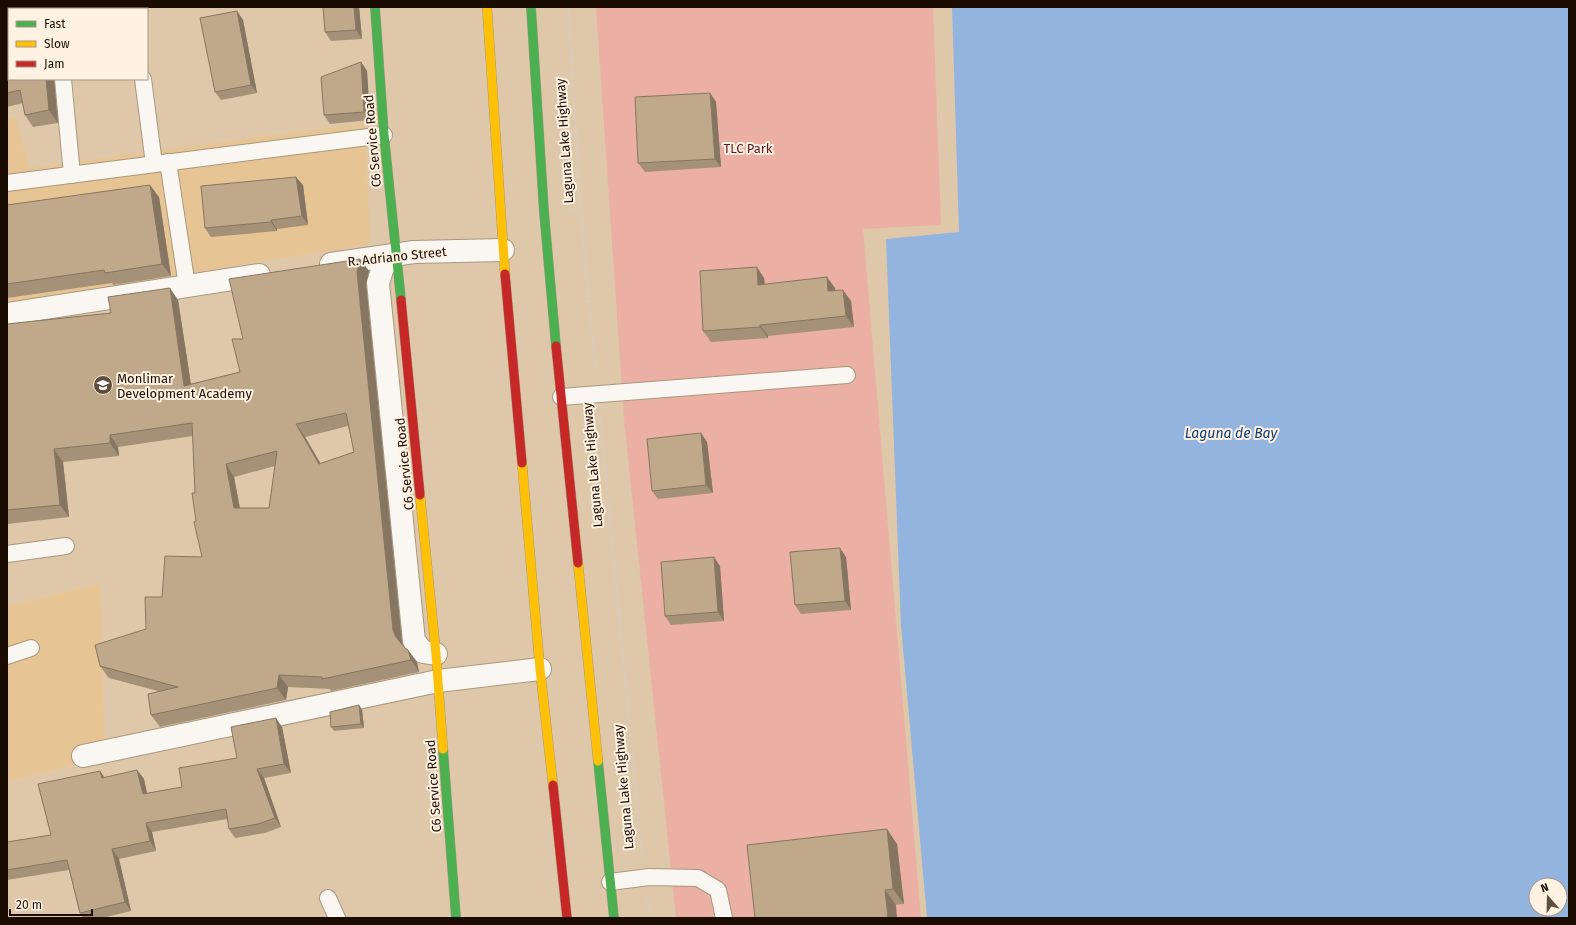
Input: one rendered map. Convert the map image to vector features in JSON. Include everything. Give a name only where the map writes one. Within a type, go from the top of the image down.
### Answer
[{"type":"main road","name":"C6 Service Road","points":[[375,7],[384,135],[405,253]]},
{"type":"main road","points":[[487,7],[503,250],[540,669],[567,918]]},
{"type":"main road","name":"Laguna Lake Highway","points":[[531,7],[544,212],[561,396],[610,882],[615,916]]},
{"type":"main road","name":"C6 Service Road","points":[[436,654],[456,918]]},
{"type":"street","name":"R. Adriano Street","points":[[311,267],[405,253],[503,250]]},
{"type":"street","points":[[405,253],[383,267],[378,283],[414,641],[423,652],[436,654]]},
{"type":"street","points":[[7,314],[280,272]]},
{"type":"street","points":[[83,756],[438,681],[540,669]]},
{"type":"lane","points":[[63,80],[72,175]]},
{"type":"lane","points":[[143,80],[187,286]]},
{"type":"lane","points":[[7,183],[384,135]]},
{"type":"lane","points":[[561,396],[847,375]]},
{"type":"lane","points":[[7,554],[66,546]]},
{"type":"lane","points":[[7,656],[30,648]]},
{"type":"lane","points":[[610,882],[644,878],[698,878],[718,890],[724,918]]},
{"type":"lane","points":[[328,898],[337,918]]},
{"type":"path","name":"Laguna Lake Highway","points":[[568,7],[583,240],[644,878],[647,899],[654,918]]},
{"type":"shaded area","points":[[16,118],[29,168],[365,123],[370,244],[7,303],[7,119]]},
{"type":"shaded area","points":[[100,584],[105,758],[7,781],[7,606]]},
{"type":"green space","name":"TLC Park","points":[[596,7],[933,7],[941,225],[863,229],[921,918],[676,918],[624,419]]},
{"type":"water","name":"Laguna de Bay","points":[[952,7],[1569,7],[1569,918],[927,918],[901,626],[886,239],[959,232]]},
{"type":"building","points":[[7,7],[35,7],[8,8],[8,80],[46,80],[49,110],[25,115],[20,90],[7,93]]},
{"type":"building","points":[[323,7],[354,7],[356,30],[325,32]]},
{"type":"building","points":[[237,11],[251,85],[215,92],[200,18]]},
{"type":"building","points":[[361,62],[364,112],[324,115],[321,77]]},
{"type":"building","points":[[710,93],[715,159],[638,163],[635,97]]},
{"type":"building","points":[[296,177],[302,216],[271,220],[271,222],[205,228],[201,186]]},
{"type":"building","points":[[150,185],[162,264],[105,273],[104,270],[7,284],[7,205]]},
{"type":"building","points":[[360,259],[357,272],[393,630],[396,637],[408,650],[411,660],[322,679],[322,677],[279,675],[277,688],[151,715],[148,694],[178,687],[100,666],[95,645],[146,629],[145,597],[162,597],[165,556],[202,557],[194,522],[196,521],[192,493],[195,493],[192,423],[110,435],[110,443],[54,449],[60,505],[7,510],[7,324],[111,313],[108,297],[170,288],[184,386],[240,372],[232,339],[243,339],[229,279]],"holes":[[[346,413],[354,452],[319,464],[296,424]],[[277,451],[269,508],[234,508],[226,464]]]},
{"type":"building","points":[[757,267],[758,285],[827,277],[828,291],[843,290],[846,316],[760,325],[760,327],[703,331],[700,271]]},
{"type":"building","points":[[701,433],[706,485],[652,491],[647,439]]},
{"type":"building","points":[[840,548],[845,601],[795,605],[790,552]]},
{"type":"building","points":[[714,557],[718,612],[665,616],[661,562]]},
{"type":"building","points":[[359,705],[361,724],[331,727],[330,712]]},
{"type":"building","points":[[276,718],[284,764],[257,769],[275,818],[258,824],[229,829],[226,809],[146,823],[150,841],[112,849],[125,902],[80,913],[67,860],[7,870],[7,842],[51,835],[38,784],[100,771],[102,778],[137,770],[143,794],[182,787],[179,768],[237,758],[231,727]]},
{"type":"building","points":[[887,829],[893,889],[885,890],[888,918],[755,918],[747,845]]},
{"type":"traffic: fast","points":[[375,7],[384,135],[401,300]]},
{"type":"traffic: fast","points":[[531,7],[544,212],[556,346]]},
{"type":"traffic: fast","points":[[443,749],[456,918]]},
{"type":"traffic: fast","points":[[598,761],[614,918]]},
{"type":"traffic: slow","points":[[487,7],[505,274]]},
{"type":"traffic: slow","points":[[522,463],[540,669],[553,785]]},
{"type":"traffic: slow","points":[[420,495],[436,654],[443,749]]},
{"type":"traffic: slow","points":[[578,563],[598,761]]},
{"type":"traffic: jam","points":[[505,274],[522,463]]},
{"type":"traffic: jam","points":[[401,300],[420,495]]},
{"type":"traffic: jam","points":[[556,346],[578,563]]},
{"type":"traffic: jam","points":[[553,785],[567,918]]},
{"type":"place","name":"Monlimar Development Academy","points":[[103,385]]}]
